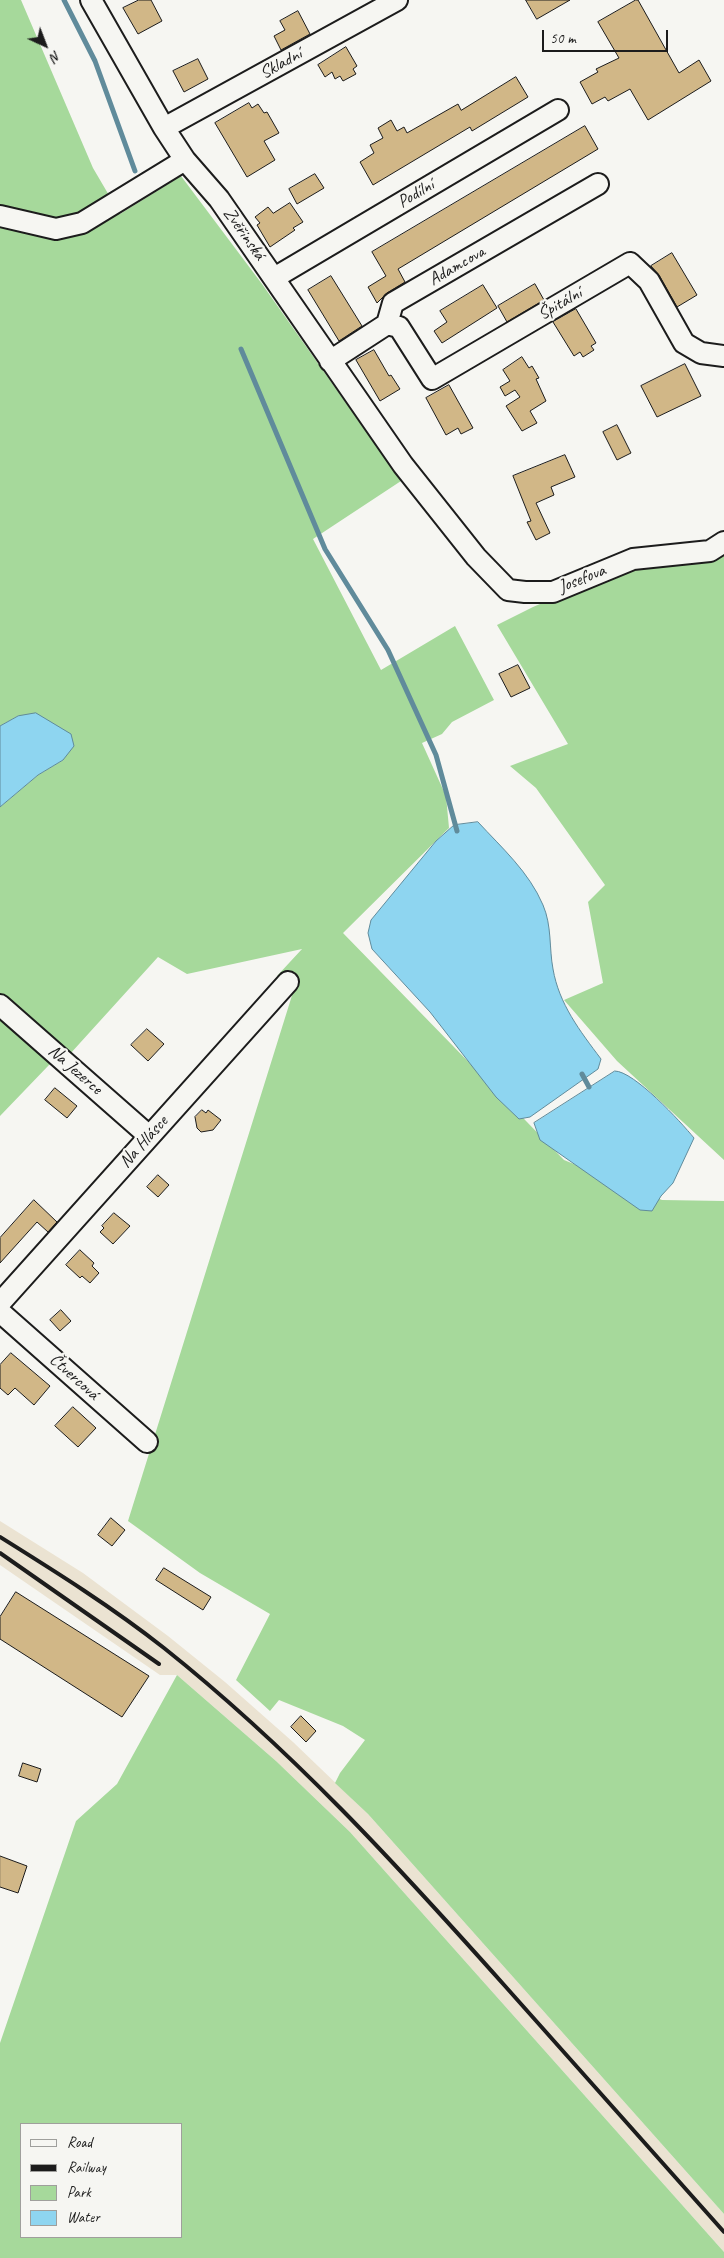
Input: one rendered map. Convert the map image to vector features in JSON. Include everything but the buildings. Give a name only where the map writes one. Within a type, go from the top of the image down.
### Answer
[{"type":"street","name":"Zvěřinská","points":[[91,0],[164,128],[185,160],[219,199],[403,465]]},
{"type":"street","name":"Skladní","points":[[164,128],[398,0]]},
{"type":"street","name":"Podílní","points":[[274,278],[558,110]]},
{"type":"street","points":[[0,216],[56,229],[82,223],[185,160]]},
{"type":"street","name":"Adamcova","points":[[387,324],[393,304],[598,184]]},
{"type":"street","name":"Špitální","points":[[387,324],[399,327],[432,379],[630,263],[649,280],[684,343],[701,353],[724,356]]},
{"type":"street","points":[[330,361],[387,324]]},
{"type":"street","name":"Josefova","points":[[403,465],[476,557],[508,590],[553,592],[633,559],[710,551],[724,542]]},
{"type":"street","name":"Na Hlásce","points":[[0,1303],[288,982]]},
{"type":"street","name":"Na Jezerce","points":[[0,1005],[149,1136]]},
{"type":"street","name":"Čtvercová","points":[[0,1312],[147,1442]]},
{"type":"shaded area","points":[[0,1521],[83,1573],[168,1636],[225,1682],[293,1742],[368,1814],[724,2214],[724,2252],[350,1832],[276,1761],[177,1675],[160,1675],[0,1565]]},
{"type":"green space","points":[[0,0],[21,0],[93,168],[120,214],[181,176],[262,284],[401,481],[313,539],[381,670],[455,626],[494,700],[452,722],[442,734],[422,743],[446,796],[449,828],[343,933],[564,1160],[662,1200],[724,1201],[724,2214],[368,1814],[335,1783],[340,1773],[365,1740],[343,1726],[279,1700],[270,1711],[236,1680],[270,1614],[200,1573],[128,1521],[294,989],[288,982],[277,976],[302,949],[187,974],[158,957],[70,1054],[49,1065],[0,1116],[0,807],[38,775],[63,760],[18,716],[0,726]]},
{"type":"green space","points":[[724,549],[724,1160],[617,1061],[564,1000],[603,983],[588,902],[605,885],[536,788],[510,766],[568,744],[497,625],[533,607],[631,565]]},
{"type":"green space","points":[[177,1675],[276,1761],[350,1832],[724,2252],[724,2258],[0,2258],[0,2043],[76,1821],[117,1784]]},
{"type":"water","points":[[36,713],[71,734],[74,746],[63,760],[38,775],[0,807],[0,726],[18,716]]},
{"type":"water","points":[[478,822],[523,871],[537,893],[548,921],[553,969],[560,994],[571,1017],[601,1059],[598,1069],[530,1117],[519,1119],[496,1097],[430,1012],[372,949],[368,933],[371,920],[436,841],[454,825]]},
{"type":"water","points":[[615,1071],[634,1079],[645,1088],[694,1138],[673,1183],[661,1196],[652,1211],[640,1210],[540,1140],[534,1123]]},
{"type":"waterway","points":[[64,0],[95,61],[135,171]]},
{"type":"waterway","points":[[241,349],[325,549],[388,650],[436,755],[457,831]]},
{"type":"waterway","points":[[582,1074],[589,1087]]},
{"type":"railway","points":[[0,1537],[104,1604],[164,1648],[256,1726],[299,1767],[424,1896],[724,2232]]},
{"type":"railway","points":[[0,1553],[159,1664]]}]
